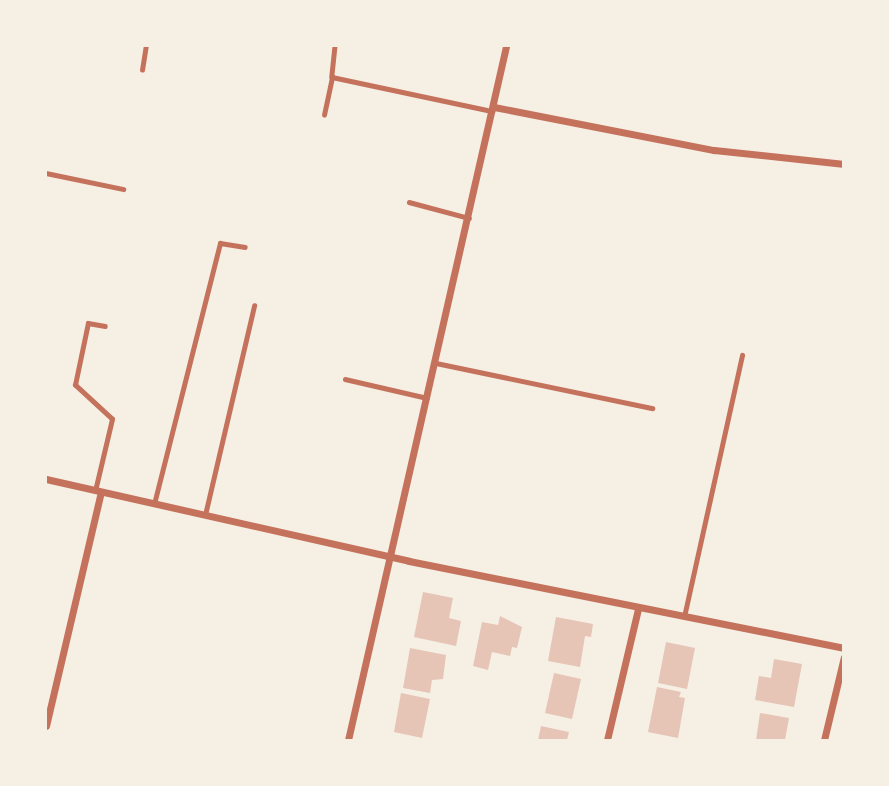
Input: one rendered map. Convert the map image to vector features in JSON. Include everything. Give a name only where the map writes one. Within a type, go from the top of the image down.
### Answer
[{"type":"street","points":[[348,740],[470,218],[506,46]]},
{"type":"street","points":[[493,109],[714,150],[844,164]]},
{"type":"street","points":[[46,479],[389,557],[638,609],[844,648]]},
{"type":"street","points":[[46,726],[98,492]]},
{"type":"street","points":[[607,740],[638,609]]},
{"type":"street","points":[[824,740],[844,657]]},
{"type":"lane","points":[[142,70],[146,46]]},
{"type":"lane","points":[[324,115],[335,46]]},
{"type":"lane","points":[[332,77],[493,109]]},
{"type":"lane","points":[[46,173],[123,189]]},
{"type":"lane","points":[[409,202],[470,218]]},
{"type":"lane","points":[[154,505],[219,243],[245,247]]},
{"type":"lane","points":[[205,516],[254,306]]},
{"type":"lane","points":[[98,492],[112,419],[75,385],[88,323],[105,326]]},
{"type":"lane","points":[[684,618],[742,355]]},
{"type":"lane","points":[[436,363],[652,408]]},
{"type":"lane","points":[[345,379],[428,398]]},
{"type":"building","points":[[423,592],[453,598],[449,618],[461,621],[456,646],[414,637]]},
{"type":"building","points":[[500,616],[522,627],[517,648],[512,647],[510,656],[492,652],[488,670],[473,666],[482,622],[498,625]]},
{"type":"building","points":[[556,617],[593,624],[591,637],[585,636],[580,667],[548,661]]},
{"type":"building","points":[[666,642],[695,648],[687,689],[658,683]]},
{"type":"building","points":[[410,648],[446,655],[443,679],[432,680],[430,693],[403,688]]},
{"type":"building","points":[[774,659],[802,664],[794,707],[755,700],[759,676],[771,678]]},
{"type":"building","points":[[554,673],[581,679],[572,719],[545,713]]},
{"type":"building","points":[[657,687],[681,692],[679,697],[685,698],[678,738],[648,732]]},
{"type":"building","points":[[401,693],[430,699],[422,738],[394,732]]},
{"type":"building","points":[[760,713],[789,718],[785,740],[756,740]]},
{"type":"building","points":[[541,726],[569,732],[567,740],[538,740]]}]
